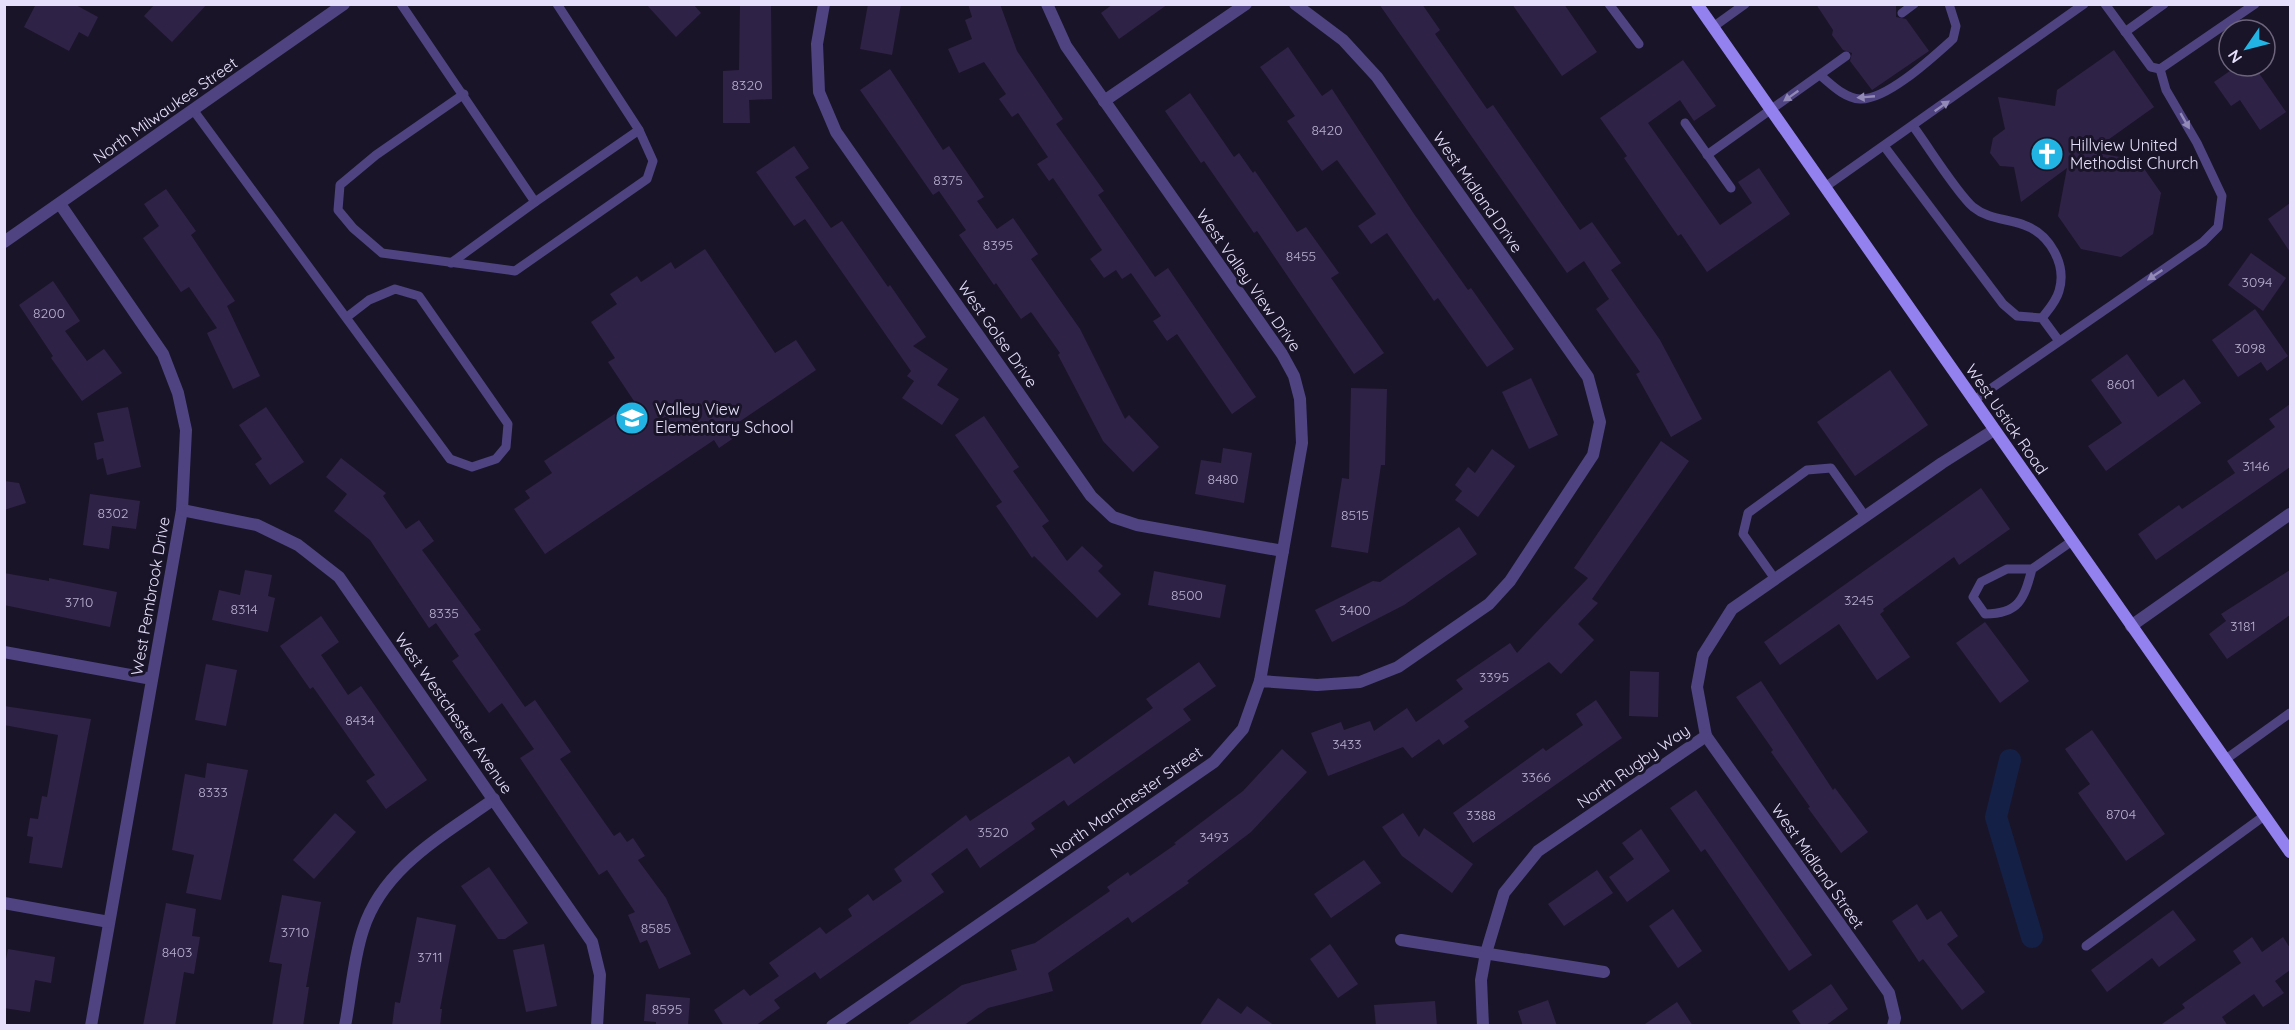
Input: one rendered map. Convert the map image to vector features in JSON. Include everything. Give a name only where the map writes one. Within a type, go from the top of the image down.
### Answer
[{"type":"main road","name":"West Ustick Road","points":[[1697,4],[2290,852]]},
{"type":"street","name":"West Golse Drive","points":[[824,4],[817,44],[819,92],[836,132],[1091,496],[1113,517],[1137,525],[1283,551]]},
{"type":"street","name":"West Valley View Drive","points":[[1047,4],[1066,46],[1282,354],[1294,376],[1300,399],[1302,443],[1260,681]]},
{"type":"street","points":[[1104,101],[1246,4]]},
{"type":"street","name":"West Midland Drive","points":[[1260,681],[1317,685],[1360,682],[1398,667],[1489,604],[1510,581],[1593,455],[1600,422],[1588,377],[1377,77],[1343,40],[1295,4]]},
{"type":"street","name":"North Milwaukee Street","points":[[4,242],[343,5]]},
{"type":"street","name":"West Pembrook Drive","points":[[60,204],[163,354],[178,393],[186,430],[182,510],[91,1026]]},
{"type":"street","name":"North Rugby Way","points":[[1483,1026],[1481,980],[1486,954],[1504,893],[1538,851],[1706,736],[1697,687],[1703,655],[1732,609],[1942,463],[1994,430]]},
{"type":"street","name":"West Westchester Avenue","points":[[182,510],[257,525],[298,545],[339,577],[592,942],[600,975],[597,1026]]},
{"type":"street","points":[[2132,626],[2290,514]]},
{"type":"street","points":[[4,652],[152,679]]},
{"type":"street","name":"North Manchester Street","points":[[832,1026],[1214,762],[1243,729],[1260,681]]},
{"type":"street","name":"West Midland Street","points":[[1706,736],[1888,993],[1894,1022]]},
{"type":"street","points":[[345,1026],[362,930],[378,894],[402,866],[494,799]]},
{"type":"street","points":[[4,903],[109,922]]},
{"type":"street","points":[[1401,940],[1604,972]]},
{"type":"lane","points":[[401,4],[535,202]]},
{"type":"lane","points":[[464,94],[376,155],[340,185],[338,210],[353,228],[382,253],[515,271],[647,179],[653,161],[639,130],[557,4]]},
{"type":"lane","points":[[1609,4],[1639,44]]},
{"type":"lane","points":[[1713,27],[1745,4]]},
{"type":"lane","points":[[1902,13],[1914,4]]},
{"type":"lane","points":[[1820,75],[1845,94],[1859,99],[1874,97],[1891,88],[1953,39],[1956,26],[1949,4]]},
{"type":"lane","points":[[1825,187],[2084,4]]},
{"type":"lane","points":[[2104,4],[2151,67],[2160,69],[2254,4]]},
{"type":"lane","points":[[2125,32],[2164,4]]},
{"type":"lane","points":[[1707,155],[1846,56]]},
{"type":"lane","points":[[1973,400],[2203,242],[2218,227],[2222,196],[2197,143],[2166,90],[2160,69]]},
{"type":"lane","points":[[194,111],[450,459],[472,467],[496,459],[506,447],[508,424],[419,296],[395,289],[369,300],[347,317]]},
{"type":"lane","points":[[1685,123],[1731,188]]},
{"type":"lane","points":[[1913,126],[1972,206],[1989,218],[2008,220],[2036,230],[2057,255],[2061,276],[2060,290],[2042,318]]},
{"type":"lane","points":[[452,263],[639,130]]},
{"type":"lane","points":[[1884,146],[2003,304],[2017,315],[2042,318],[2059,341]]},
{"type":"lane","points":[[1775,579],[1743,534],[1748,513],[1807,470],[1831,468],[1866,516]]},
{"type":"lane","points":[[2032,569],[2025,596],[2004,614],[1985,614],[1973,597],[1981,582],[2007,569],[2032,569],[2072,541]]},
{"type":"lane","points":[[2226,759],[2290,713]]},
{"type":"lane","points":[[2086,946],[2264,816]]},
{"type":"building","points":[[36,4],[74,4],[98,17],[88,37],[79,32],[69,51],[24,27]]},
{"type":"building","points":[[155,4],[207,4],[172,42],[144,16]]},
{"type":"building","points":[[646,4],[693,4],[701,13],[676,37]]},
{"type":"building","points":[[740,4],[771,4],[772,99],[749,100],[750,123],[723,123],[723,71],[739,70]]},
{"type":"building","points":[[868,4],[901,4],[892,55],[860,49]]},
{"type":"building","points":[[968,4],[1000,4],[1017,51],[1063,119],[1056,124],[1104,191],[1098,195],[1155,277],[1168,268],[1256,397],[1232,414],[1177,334],[1167,341],[1153,321],[1161,316],[1131,273],[1122,279],[1116,270],[1104,278],[1090,259],[1102,250],[1053,178],[1049,181],[1037,164],[1048,157],[1018,113],[1012,117],[999,99],[1006,94],[984,62],[959,73],[948,49],[972,39],[965,20],[972,17]]},
{"type":"building","points":[[1113,4],[1168,4],[1119,39],[1101,13]]},
{"type":"building","points":[[1379,4],[1422,4],[1440,30],[1435,34],[1487,109],[1493,105],[1580,230],[1592,222],[1621,263],[1611,270],[1660,340],[1702,419],[1671,437],[1636,374],[1640,372],[1596,309],[1609,299],[1584,261],[1567,273]]},
{"type":"building","points":[[1512,4],[1564,4],[1597,52],[1562,76]]},
{"type":"building","points":[[1816,4],[1896,4],[1896,17],[1906,19],[1929,51],[1872,90],[1850,61],[1852,53],[1843,50],[1832,35],[1833,30]]},
{"type":"building","points":[[1288,47],[1322,96],[1332,89],[1414,214],[1468,290],[1471,288],[1514,349],[1487,367],[1438,298],[1434,301],[1387,233],[1371,244],[1358,226],[1376,214],[1337,160],[1322,171],[1287,121],[1295,116],[1260,67]]},
{"type":"building","name":"Hillview United Methodist Church","points":[[2114,50],[2154,107],[2091,152],[2138,160],[2161,193],[2153,234],[2121,257],[2081,249],[2058,216],[2067,168],[2021,202],[2014,167],[2000,166],[1990,153],[1993,138],[2005,129],[1998,97],[2055,106],[2057,90]]},
{"type":"building","points":[[1683,60],[1716,106],[1694,121],[1680,100],[1648,123],[1720,225],[1752,203],[1738,182],[1759,168],[1790,214],[1707,272],[1681,234],[1678,236],[1624,158],[1627,156],[1600,118]]},
{"type":"building","points":[[890,69],[943,150],[949,146],[984,197],[977,201],[997,229],[1013,218],[1038,254],[1031,259],[1080,329],[1125,419],[1129,415],[1159,447],[1133,472],[1103,441],[1058,355],[1060,353],[1031,312],[1021,319],[996,283],[994,285],[959,235],[966,230],[939,191],[933,195],[860,90]]},
{"type":"building","points":[[2220,78],[2262,78],[2286,112],[2260,130],[2240,100],[2231,106],[2214,82]]},
{"type":"building","points":[[1190,93],[1234,157],[1239,153],[1253,173],[1255,171],[1297,232],[1306,227],[1339,273],[1331,278],[1384,353],[1354,374],[1257,231],[1254,233],[1204,161],[1201,163],[1165,111]]},
{"type":"building","points":[[794,146],[809,168],[795,177],[831,228],[842,221],[888,287],[890,285],[926,337],[913,346],[948,369],[937,385],[959,399],[942,425],[902,398],[914,381],[907,376],[911,371],[805,219],[794,226],[756,172]]},
{"type":"building","points":[[166,189],[196,231],[191,235],[235,301],[227,306],[260,376],[233,389],[207,333],[217,328],[189,287],[181,292],[143,238],[159,226],[144,204]]},
{"type":"building","points":[[2290,203],[2290,252],[2268,219]]},
{"type":"building","points":[[705,249],[775,353],[796,340],[816,370],[736,424],[741,433],[719,448],[714,440],[545,554],[514,509],[530,498],[525,491],[552,473],[544,461],[634,401],[608,362],[615,358],[591,322],[617,304],[610,294],[637,276],[641,282],[671,262],[675,269]]},
{"type":"building","points":[[2251,253],[2286,278],[2263,311],[2228,285]]},
{"type":"building","points":[[53,281],[80,321],[65,331],[87,361],[104,349],[122,373],[82,401],[51,358],[53,356],[19,305]]},
{"type":"building","points":[[2255,309],[2288,356],[2267,371],[2261,362],[2238,377],[2212,340]]},
{"type":"building","points":[[2127,354],[2158,397],[2184,379],[2201,403],[2106,471],[2088,446],[2122,423],[2091,380]]},
{"type":"building","points":[[1890,370],[1928,425],[1855,476],[1817,422]]},
{"type":"building","points":[[1531,378],[1558,435],[1529,449],[1502,392]]},
{"type":"building","points":[[1351,388],[1387,389],[1385,465],[1381,465],[1368,553],[1331,547],[1342,478],[1349,479]]},
{"type":"building","points":[[2290,404],[2290,467],[2156,560],[2138,534],[2179,505],[2182,509],[2235,473],[2227,461],[2275,427],[2269,419]]},
{"type":"building","points":[[128,407],[141,467],[107,475],[103,458],[97,460],[94,443],[104,441],[97,413]]},
{"type":"building","points":[[266,407],[304,462],[270,485],[255,464],[262,459],[239,425]]},
{"type":"building","points":[[984,416],[1019,467],[1013,471],[1049,521],[1042,526],[1067,561],[1082,546],[1103,566],[1098,571],[1121,594],[1097,618],[1034,556],[1032,558],[996,506],[1002,502],[955,435]]},
{"type":"building","points":[[1661,441],[1689,461],[1592,599],[1598,603],[1578,624],[1594,640],[1561,674],[1549,662],[1464,721],[1469,727],[1443,745],[1439,739],[1412,758],[1403,747],[1328,776],[1311,733],[1341,722],[1344,730],[1370,721],[1374,731],[1407,708],[1416,722],[1463,689],[1456,680],[1510,643],[1517,653],[1588,578],[1574,568]]},
{"type":"building","points":[[1223,448],[1252,453],[1244,503],[1195,494],[1201,460],[1221,463]]},
{"type":"building","points":[[1492,449],[1515,466],[1478,517],[1455,500],[1462,491],[1455,485],[1468,467],[1475,473]]},
{"type":"building","points":[[341,458],[386,493],[383,496],[406,529],[419,520],[434,541],[422,550],[481,630],[474,634],[525,707],[535,700],[571,752],[560,759],[614,836],[620,832],[627,842],[633,838],[645,856],[638,860],[666,898],[691,954],[659,969],[647,940],[640,943],[628,915],[635,912],[607,870],[599,875],[520,758],[534,749],[502,703],[489,713],[452,661],[459,656],[436,623],[429,628],[370,540],[334,511],[347,494],[326,477]]},
{"type":"building","points":[[4,481],[19,483],[26,503],[4,510]]},
{"type":"building","points":[[1981,488],[2010,529],[1959,565],[1954,557],[1883,609],[1884,611],[1880,614],[1910,657],[1877,680],[1839,624],[1780,665],[1764,642]]},
{"type":"building","points":[[90,494],[140,501],[136,529],[112,526],[109,549],[83,545]]},
{"type":"building","points":[[1459,527],[1477,554],[1404,605],[1332,642],[1315,610],[1373,581],[1380,582]]},
{"type":"building","points":[[245,570],[272,575],[268,596],[275,598],[268,632],[212,620],[219,590],[240,595]]},
{"type":"building","points":[[2290,570],[2290,615],[2227,659],[2209,634],[2226,621],[2221,614]]},
{"type":"building","points":[[1154,571],[1226,585],[1220,618],[1148,605]]},
{"type":"building","points":[[4,573],[49,581],[49,578],[117,592],[110,627],[4,605]]},
{"type":"building","points":[[321,616],[339,642],[321,655],[348,695],[361,686],[427,780],[386,809],[366,781],[375,775],[313,687],[310,689],[280,646]]},
{"type":"building","points":[[1985,622],[2029,681],[2000,703],[1956,643]]},
{"type":"building","points":[[1199,662],[1216,686],[1183,709],[1191,720],[1068,806],[1064,800],[1031,823],[1035,829],[980,868],[967,848],[931,874],[944,892],[820,979],[815,972],[774,1000],[780,1008],[755,1026],[724,1026],[714,1010],[744,989],[750,996],[779,976],[769,963],[820,927],[826,934],[852,916],[848,909],[868,894],[873,901],[902,881],[894,869],[966,815],[970,821],[1069,756],[1074,764],[1153,708],[1146,699]]},
{"type":"building","points":[[206,664],[237,670],[226,726],[195,720]]},
{"type":"building","points":[[1630,671],[1659,672],[1658,717],[1629,716]]},
{"type":"building","points":[[1761,681],[1833,790],[1835,788],[1868,832],[1841,853],[1808,808],[1810,807],[1736,697]]},
{"type":"building","points":[[1596,700],[1622,738],[1473,843],[1453,813],[1543,748],[1546,751],[1583,725],[1576,714]]},
{"type":"building","points":[[4,706],[91,719],[62,868],[29,863],[33,837],[27,836],[30,818],[38,819],[42,796],[47,797],[58,735],[4,725]]},
{"type":"building","points":[[2092,730],[2165,834],[2126,861],[2078,793],[2090,784],[2065,749]]},
{"type":"building","points":[[1282,749],[1307,772],[1251,832],[1187,881],[1189,883],[1132,923],[1128,917],[1048,973],[1053,991],[988,1008],[963,1026],[905,1026],[962,985],[1017,970],[1011,950],[1035,943],[1110,891],[1107,887],[1128,872],[1130,876],[1176,844],[1174,843],[1243,791]]},
{"type":"building","points":[[207,763],[248,770],[221,900],[186,893],[194,855],[172,850],[185,774],[205,778]]},
{"type":"building","points":[[1696,790],[1812,955],[1789,971],[1705,849],[1701,852],[1670,808]]},
{"type":"building","points":[[335,813],[356,832],[314,879],[293,860]]},
{"type":"building","points":[[1403,813],[1419,837],[1424,828],[1473,864],[1452,893],[1402,856],[1382,827]]},
{"type":"building","points":[[1641,829],[1670,871],[1627,902],[1609,877],[1634,859],[1622,843]]},
{"type":"building","points":[[1364,860],[1381,883],[1331,918],[1314,894]]},
{"type":"building","points":[[489,867],[528,923],[505,939],[498,939],[461,886]]},
{"type":"building","points":[[1597,870],[1613,893],[1564,926],[1548,904]]},
{"type":"building","points":[[282,895],[321,902],[306,987],[309,987],[303,1026],[272,1026],[282,964],[269,962]]},
{"type":"building","points":[[166,903],[196,909],[192,936],[200,937],[194,974],[184,972],[175,1026],[143,1026]]},
{"type":"building","points":[[1917,904],[1927,920],[1941,911],[1958,936],[1947,944],[1985,992],[1962,1010],[1923,959],[1919,962],[1892,921]]},
{"type":"building","points":[[1673,909],[1702,951],[1678,968],[1649,926]]},
{"type":"building","points":[[2173,910],[2196,940],[2159,967],[2152,958],[2107,992],[2091,970]]},
{"type":"building","points":[[417,917],[456,925],[440,1009],[442,1009],[440,1026],[392,1026],[395,1002],[400,1003]]},
{"type":"building","points":[[2252,937],[2262,952],[2283,937],[2290,948],[2290,970],[2275,981],[2284,993],[2263,1007],[2254,994],[2222,1017],[2228,1026],[2159,1026],[2185,1008],[2182,1004],[2241,963],[2233,951]]},
{"type":"building","points":[[544,944],[557,1006],[526,1012],[513,950]]},
{"type":"building","points":[[1330,944],[1358,984],[1338,998],[1310,959]]},
{"type":"building","points":[[8,949],[55,957],[51,983],[35,980],[30,1012],[4,1008],[4,969]]},
{"type":"building","points":[[1831,984],[1848,1009],[1825,1026],[1802,1026],[1792,1011]]},
{"type":"building","points":[[646,994],[690,998],[688,1026],[656,1026],[656,1022],[644,1021]]},
{"type":"building","points":[[1218,998],[1241,1014],[1247,1006],[1275,1026],[1199,1026]]},
{"type":"building","points":[[1548,1000],[1557,1026],[1523,1026],[1518,1011]]},
{"type":"building","points":[[1435,1001],[1437,1026],[1376,1026],[1374,1005]]},
{"type":"building","points":[[1677,1002],[1693,1026],[1642,1026]]},
{"type":"waterway","points":[[2010,760],[1996,817],[2032,937]]},
{"type":"place","name":"Hillview United Methodist Church","points":[[2047,154]]},
{"type":"place","name":"Valley View Elementary School","points":[[632,418]]}]
